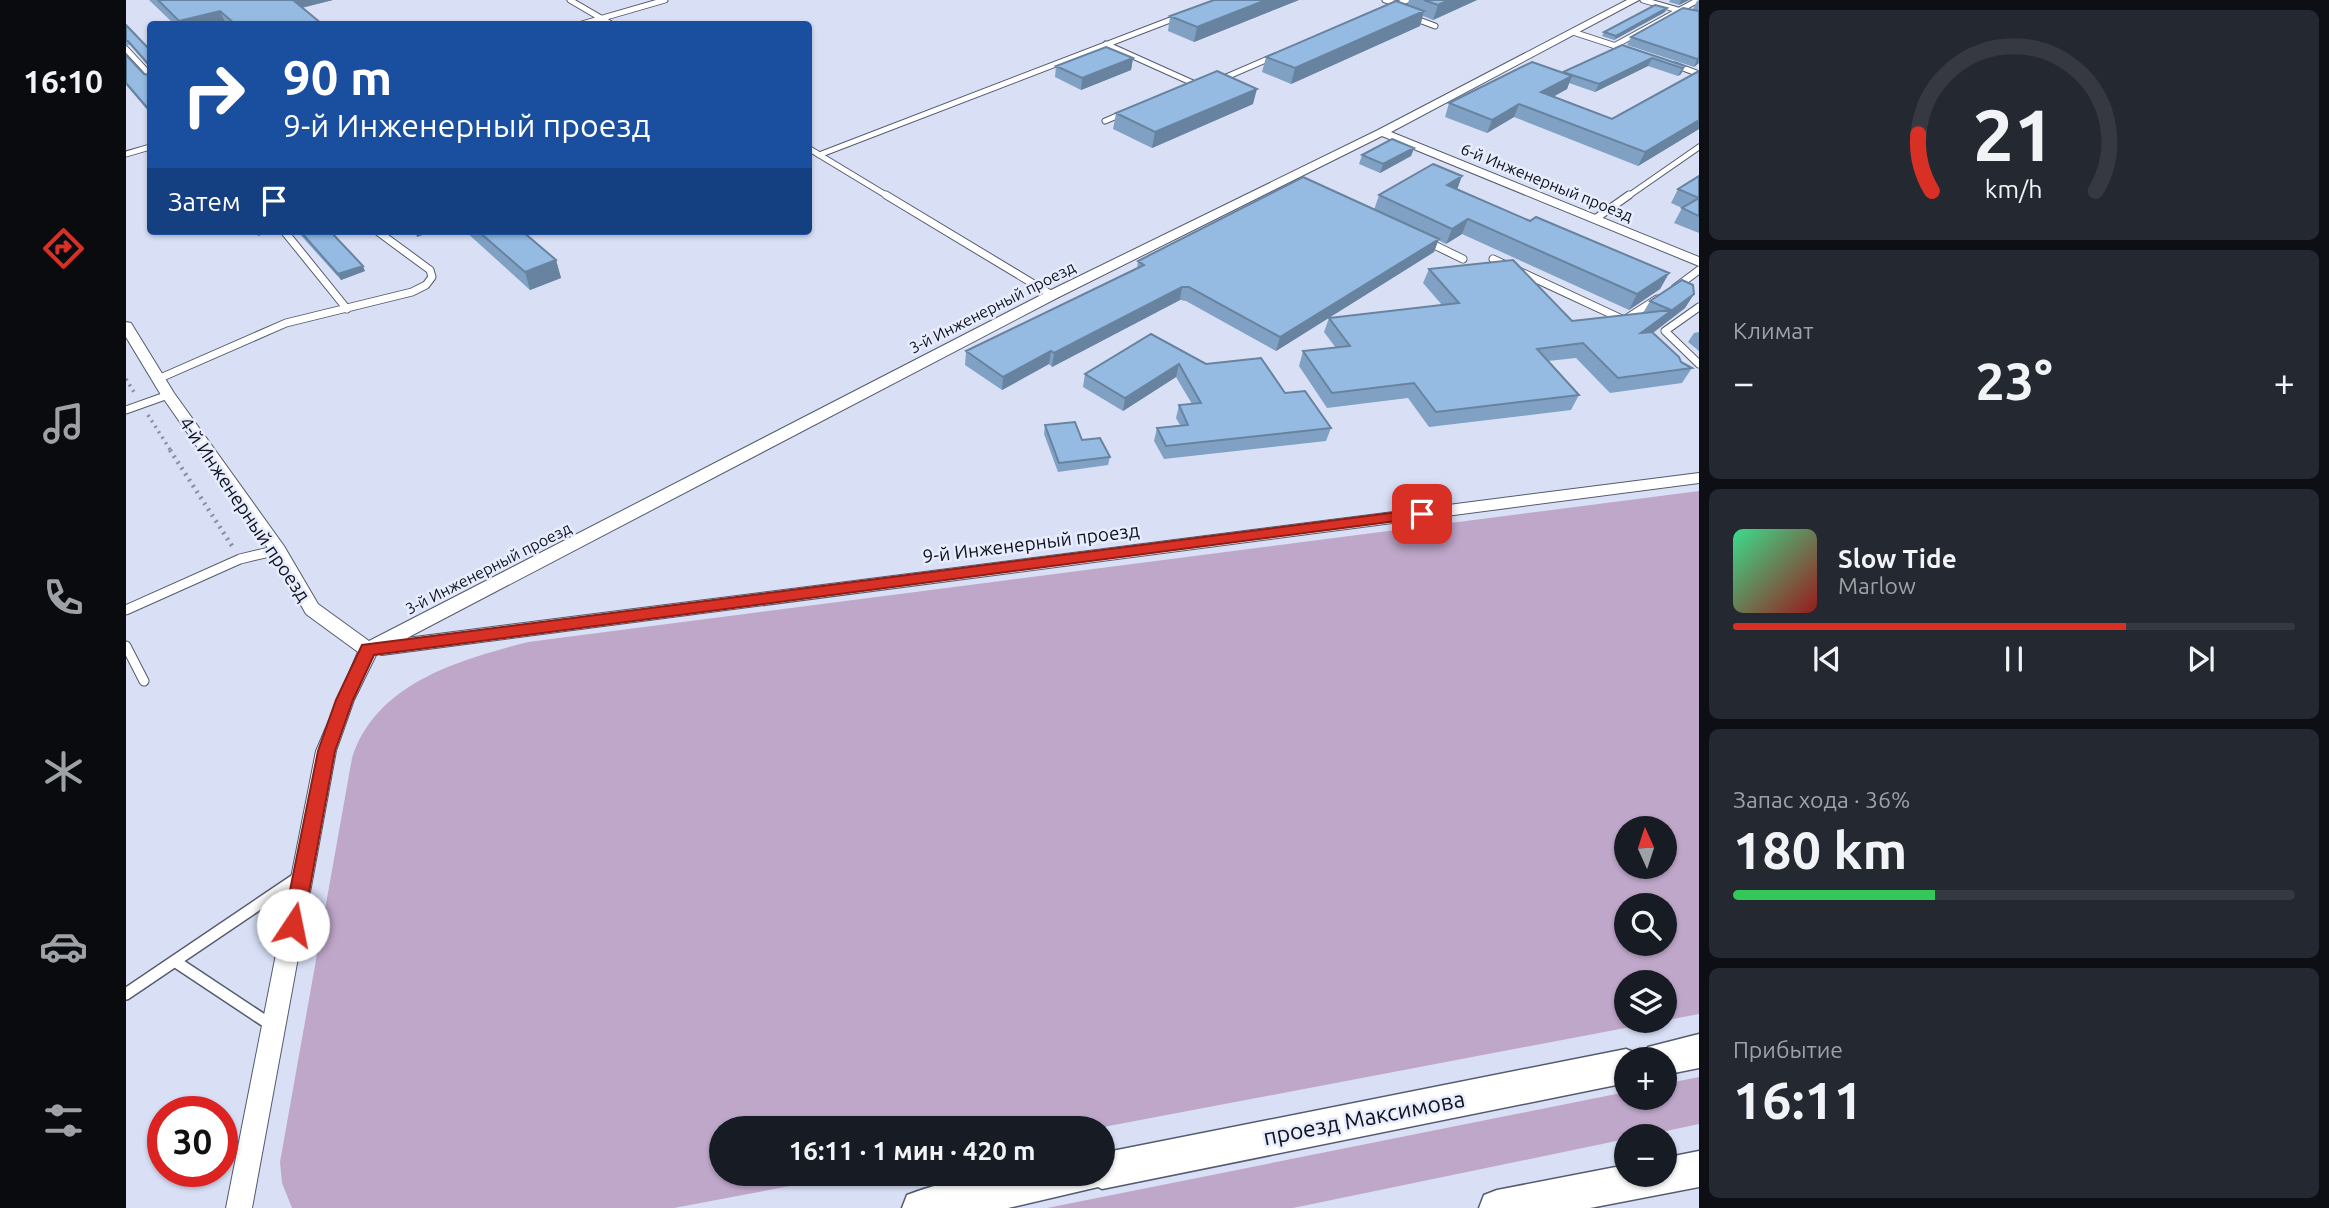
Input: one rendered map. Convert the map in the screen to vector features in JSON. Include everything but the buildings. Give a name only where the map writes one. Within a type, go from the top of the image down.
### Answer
[{"type":"main road","points":[[1677,1056],[1699,1051]]},
{"type":"main road","name":"проезд Максимова","points":[[1115,1168],[1614,1068]]},
{"type":"main road","points":[[1497,1208],[1699,1169]]},
{"type":"main road","points":[[920,1208],[1028,1186]]},
{"type":"street","name":"3-й Инженерный проезд","points":[[368,650],[1052,295],[1296,180],[1634,0]]},
{"type":"street","name":"6-й Инженерный проезд","points":[[1382,132],[1699,262]]},
{"type":"street","name":"4-й Инженерный проезд","points":[[126,326],[168,395],[278,550],[312,609],[368,650]]},
{"type":"street","name":"9-й Инженерный проезд","points":[[368,650],[1699,478]]},
{"type":"street","points":[[239,1208],[327,751],[345,700],[368,650]]},
{"type":"lane","points":[[570,0],[606,21]]},
{"type":"lane","points":[[594,21],[665,0]]},
{"type":"lane","points":[[1385,0],[1398,4],[1408,0]]},
{"type":"lane","points":[[1643,0],[1699,16]]},
{"type":"lane","points":[[1614,46],[1698,0]]},
{"type":"lane","points":[[1387,8],[1435,26]]},
{"type":"lane","points":[[819,155],[1184,15]]},
{"type":"lane","points":[[1573,32],[1639,54]]},
{"type":"lane","points":[[1106,44],[1195,84]]},
{"type":"lane","points":[[126,49],[147,72]]},
{"type":"lane","points":[[1182,89],[1216,81],[1277,55]]},
{"type":"lane","points":[[1663,62],[1699,74]]},
{"type":"lane","points":[[1105,121],[1130,111]]},
{"type":"lane","points":[[126,154],[147,148]]},
{"type":"lane","points":[[1595,219],[1699,148]]},
{"type":"lane","points":[[812,151],[1052,295]]},
{"type":"lane","points":[[287,235],[347,309]]},
{"type":"lane","points":[[158,379],[274,327],[412,292],[426,285],[432,277],[430,270],[382,235]]},
{"type":"lane","points":[[1426,241],[1463,259]]},
{"type":"lane","points":[[1493,259],[1624,320],[1699,270]]},
{"type":"lane","points":[[1699,307],[1665,331],[1699,364]]},
{"type":"lane","points":[[1688,372],[1699,370]]},
{"type":"lane","points":[[126,410],[168,395]]},
{"type":"lane","points":[[126,610],[240,559],[278,550]]},
{"type":"lane","points":[[126,646],[144,681]]},
{"type":"lane","points":[[126,994],[303,874]]},
{"type":"lane","points":[[176,962],[274,1027]]},
{"type":"path","points":[[126,379],[240,559]]},
{"type":"shaded area","points":[[1699,491],[1699,1014],[1677,1018],[1677,970],[1614,970],[1614,1030],[1115,1125],[1115,1116],[709,1116],[709,1186],[790,1186],[674,1208],[292,1208],[282,1183],[280,1162],[352,758],[364,732],[380,711],[400,693],[448,667],[528,642]]},
{"type":"shaded area","points":[[1699,1077],[1699,1124],[1677,1129],[1677,1124],[1614,1124],[1614,1141],[1293,1208],[1047,1208],[1614,1094],[1614,1110],[1677,1110],[1677,1081]]},
{"type":"route","points":[[293,925],[327,751],[345,700],[368,650],[1422,514]]}]
